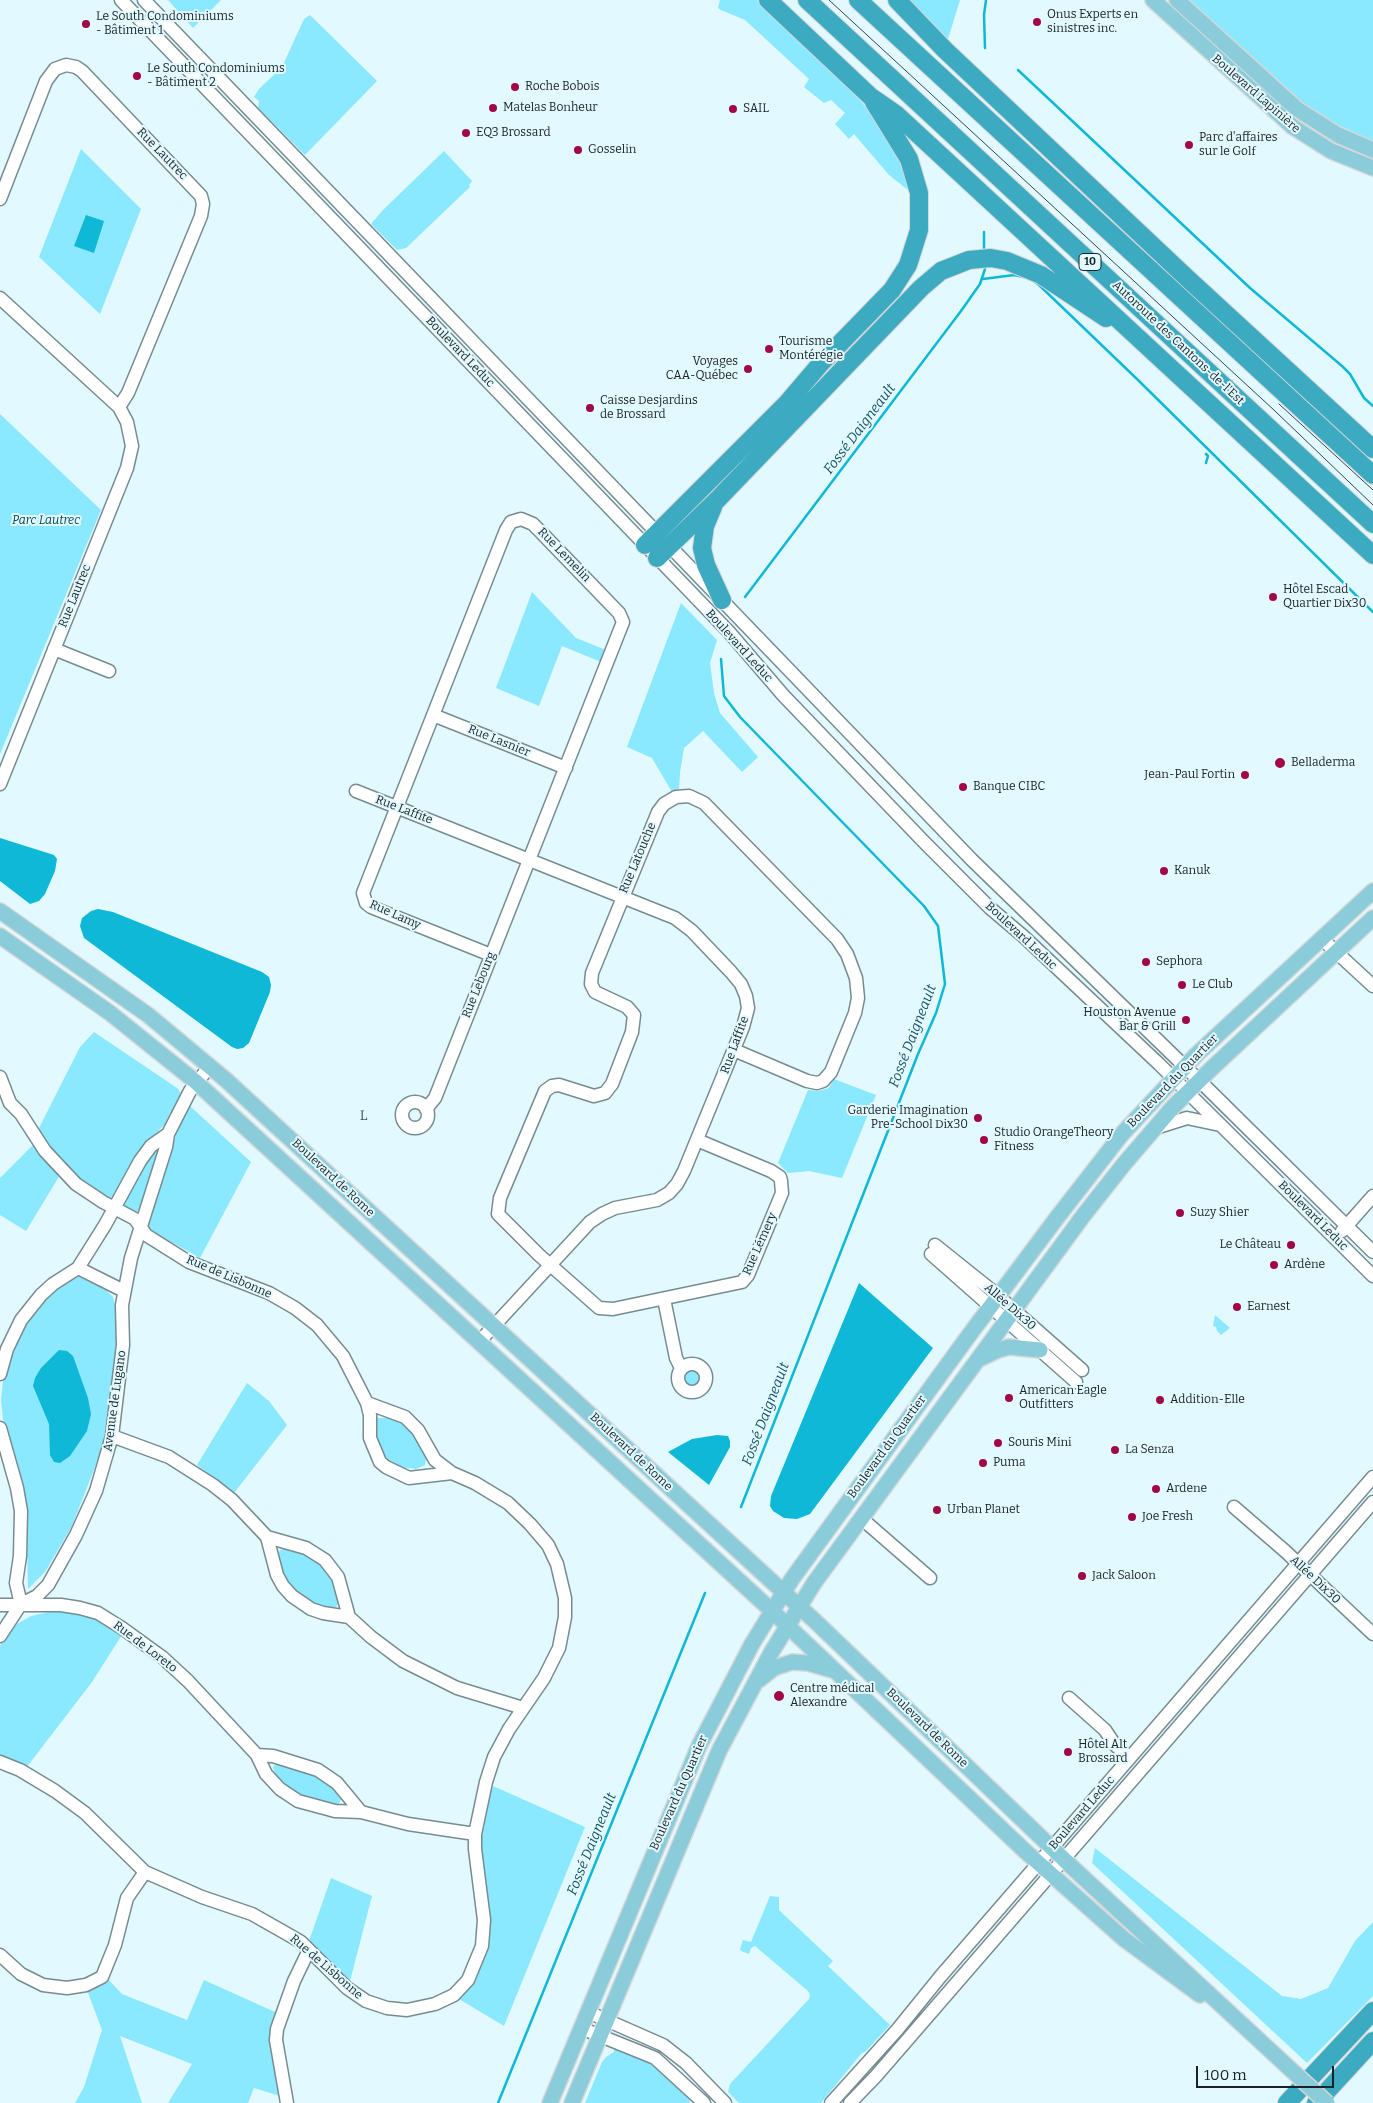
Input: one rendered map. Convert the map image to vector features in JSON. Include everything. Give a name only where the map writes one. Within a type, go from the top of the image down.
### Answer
[{"type":"highway","points":[[768,0],[872,97],[898,115],[1373,555]]},
{"type":"highway","name":"Autoroute des Cantons-de-l'Est","points":[[807,0],[1373,524]]},
{"type":"highway","points":[[858,0],[1373,475]]},
{"type":"highway","points":[[886,0],[945,50],[1373,449]]},
{"type":"highway","points":[[897,0],[945,50]]},
{"type":"highway","points":[[657,546],[822,362],[892,290],[908,265],[918,239],[920,221],[918,185],[909,159],[872,97]]},
{"type":"highway","points":[[657,546],[717,500],[928,281],[941,271],[956,264],[969,260],[991,258],[1023,266],[1056,284],[1090,309],[1142,341]]},
{"type":"highway","points":[[717,500],[705,526],[702,548],[706,565],[722,600]]},
{"type":"highway","points":[[1290,2099],[1373,2011]]},
{"type":"highway","points":[[1316,2103],[1373,2041]]},
{"type":"main road","name":"Boulevard Lapinière","points":[[1153,0],[1293,127],[1336,153],[1373,168]]},
{"type":"main road","name":"Boulevard Lapinière","points":[[1177,0],[1297,109],[1338,135],[1373,150]]},
{"type":"main road","name":"Boulevard du Quartier","points":[[550,2103],[696,1753],[730,1685],[783,1593],[820,1539],[994,1302],[1104,1157],[1184,1066],[1373,891]]},
{"type":"main road","name":"Boulevard de Rome","points":[[0,911],[148,1015],[210,1066],[799,1607],[1052,1848],[1327,2103]]},
{"type":"main road","name":"Boulevard du Quartier","points":[[572,2103],[708,1776],[754,1684],[799,1607],[861,1518],[1083,1216],[1155,1128],[1199,1080],[1373,918]]},
{"type":"main road","name":"Boulevard de Rome","points":[[0,936],[110,1013],[196,1082],[772,1611],[1038,1863],[1124,1939],[1238,2022]]},
{"type":"main road","points":[[978,1360],[998,1350],[1010,1347],[1040,1350]]},
{"type":"main road","points":[[754,1684],[774,1668],[792,1662],[808,1663],[835,1671]]},
{"type":"street","name":"Boulevard Leduc","points":[[121,0],[657,546],[722,600],[994,882],[1199,1080],[1373,1252]]},
{"type":"street","name":"Boulevard Leduc","points":[[144,0],[657,546],[783,695],[957,875],[1224,1126],[1373,1276]]},
{"type":"street","name":"Rue Lautrec","points":[[0,199],[46,81],[55,69],[66,65],[82,71],[201,196],[203,204],[200,218],[128,393],[119,407]]},
{"type":"street","name":"Rue Lautrec","points":[[0,298],[119,407],[125,416],[132,450],[0,784]]},
{"type":"street","name":"Rue Lemelin","points":[[396,806],[506,530],[511,522],[529,520],[622,618],[622,626],[530,859]]},
{"type":"street","points":[[54,649],[109,671]]},
{"type":"street","name":"Rue Lasnier","points":[[432,715],[566,768]]},
{"type":"street","name":"Rue Laffite","points":[[356,791],[670,915],[683,923],[741,984],[746,996],[748,1008],[743,1027],[681,1179],[669,1193],[657,1200],[615,1208],[602,1214],[585,1226],[479,1342]]},
{"type":"street","name":"Rue Latouche","points":[[550,1264],[502,1220],[498,1211],[498,1203],[545,1090],[559,1085],[594,1096],[605,1093],[612,1084],[632,1032],[634,1015],[627,1007],[595,992],[590,980],[659,809],[673,798],[689,796],[704,803],[844,949],[856,978],[857,1003],[831,1072],[826,1079],[817,1083],[807,1081],[734,1050]]},
{"type":"street","name":"Rue Lamy","points":[[396,806],[364,886],[363,893],[366,903],[491,955]]},
{"type":"street","name":"Rue Lebourg","points":[[426,1108],[435,1098],[530,859]]},
{"type":"street","points":[[1321,938],[1373,986]]},
{"type":"street","name":"Avenue de Lugano","points":[[0,1636],[21,1604],[37,1596],[48,1585],[76,1535],[96,1490],[112,1436],[122,1353],[122,1305],[140,1226],[166,1147],[168,1134],[177,1113],[196,1082],[210,1066]]},
{"type":"street","name":"Rue de Lisbonne","points":[[0,1077],[5,1102],[21,1114],[45,1151],[64,1173],[90,1194],[135,1219],[146,1235],[153,1241],[189,1262],[270,1293],[308,1318],[327,1335],[343,1356],[368,1404],[370,1438],[380,1462],[409,1478],[452,1473]]},
{"type":"street","points":[[1155,1128],[1187,1118],[1199,1119],[1224,1126]]},
{"type":"street","name":"Avenue de Lugano","points":[[0,1374],[14,1330],[28,1309],[53,1284],[78,1268],[151,1146],[168,1134]]},
{"type":"street","name":"Rue Lémery","points":[[550,1264],[599,1308],[613,1309],[731,1285],[744,1280],[782,1189],[782,1181],[776,1173],[697,1140]]},
{"type":"street","points":[[1336,1238],[1373,1196]]},
{"type":"street","name":"Allée Dix30","points":[[933,1250],[994,1302],[1079,1376],[1040,1350],[1010,1316]]},
{"type":"street","points":[[78,1268],[124,1291]]},
{"type":"street","points":[[664,1299],[676,1358],[681,1368]]},
{"type":"street","name":"Rue de Lisbonne","points":[[0,1762],[20,1770],[55,1790],[85,1813],[145,1872],[202,1897],[252,1914],[290,1935],[309,1950],[353,1992],[375,2004],[387,2008],[407,2010],[435,2004],[454,1995],[468,1980],[483,1940],[484,1920],[476,1861],[476,1834],[486,1782],[494,1758],[523,1708],[544,1678],[562,1640],[566,1607],[560,1572],[548,1546],[535,1528],[485,1488],[452,1473],[435,1460],[411,1421],[398,1414],[368,1404]]},
{"type":"street","points":[[0,1428],[17,1488],[21,1511],[20,1556],[16,1583],[21,1604]]},
{"type":"street","points":[[112,1436],[146,1447],[189,1468],[232,1500],[268,1537],[306,1548],[325,1560],[338,1577],[349,1616],[383,1646],[419,1670],[457,1688],[523,1708]]},
{"type":"street","name":"Boulevard Leduc","points":[[830,2103],[897,2030],[1038,1863],[1373,1476]]},
{"type":"street","name":"Boulevard Leduc","points":[[850,2103],[876,2076],[1373,1502]]},
{"type":"street","name":"Allée Dix30","points":[[1234,1507],[1373,1634]]},
{"type":"street","points":[[861,1518],[930,1578]]},
{"type":"street","points":[[268,1537],[277,1575],[282,1586],[292,1596],[311,1609],[323,1613],[349,1616]]},
{"type":"street","name":"Rue de Loreto","points":[[0,1605],[61,1605],[80,1608],[98,1614],[122,1628],[188,1680],[257,1755],[266,1774],[280,1789],[298,1801],[335,1812],[360,1812],[425,1827],[476,1834]]},
{"type":"street","points":[[1069,1698],[1105,1730],[1115,1745],[1130,1758]]},
{"type":"street","points":[[257,1755],[273,1756],[318,1770],[337,1783],[360,1812]]},
{"type":"street","points":[[0,1955],[21,1974],[43,1985],[67,1988],[86,1985],[102,1977],[115,1945],[127,1898],[145,1872]]},
{"type":"street","points":[[287,2103],[276,2040],[277,2029],[294,1981],[309,1950]]},
{"type":"street","points":[[588,2012],[658,2041],[672,2050],[725,2103]]},
{"type":"street","points":[[581,2028],[655,2058],[704,2103]]},
{"type":"green space","points":[[168,0],[221,0],[193,28]]},
{"type":"green space","points":[[720,0],[757,0],[853,93],[875,117],[906,167],[913,194],[889,175],[854,134],[849,139],[835,124],[845,113],[831,100],[824,103],[805,88],[809,79],[745,20],[718,8]]},
{"type":"green space","points":[[960,0],[948,39],[911,1]]},
{"type":"green space","points":[[1188,0],[1373,0],[1373,141],[1326,120],[1307,107]]},
{"type":"green space","points":[[310,15],[377,81],[305,155],[258,108],[259,101],[254,97],[259,89],[282,67],[304,19]]},
{"type":"green space","points":[[81,149],[141,209],[100,314],[39,257]]},
{"type":"green space","points":[[444,151],[472,181],[469,185],[470,187],[406,248],[397,250],[371,224]]},
{"type":"green space","name":"Parc Lautrec","points":[[0,414],[101,510],[0,754]]},
{"type":"green space","points":[[532,592],[576,638],[606,650],[601,662],[562,646],[539,706],[496,688]]},
{"type":"green space","points":[[681,603],[717,640],[710,663],[714,693],[720,713],[758,757],[742,772],[703,731],[684,748],[679,789],[672,792],[652,758],[627,747]]},
{"type":"green space","points":[[94,1032],[177,1088],[191,1107],[251,1162],[200,1258],[148,1229],[147,1220],[182,1118],[170,1113],[165,1124],[147,1143],[116,1194],[110,1198],[106,1198],[76,1176],[50,1149],[38,1130],[80,1047]]},
{"type":"green space","points":[[834,1079],[876,1095],[842,1178],[809,1171],[788,1173],[778,1163],[808,1090],[818,1091],[829,1088]]},
{"type":"green space","points":[[34,1144],[60,1175],[26,1231],[0,1215],[0,1178]]},
{"type":"green space","points":[[157,1149],[159,1151],[140,1210],[134,1212],[126,1208],[123,1203],[151,1151]]},
{"type":"green space","points":[[79,1277],[106,1290],[113,1297],[116,1308],[116,1341],[110,1404],[102,1449],[72,1526],[45,1572],[28,1589],[26,1508],[21,1482],[3,1419],[1,1400],[3,1380],[8,1359],[26,1320],[40,1302],[67,1280]]},
{"type":"green space","points":[[1215,1315],[1230,1328],[1221,1335],[1216,1327],[1213,1326]]},
{"type":"green space","points":[[689,1370],[695,1370],[700,1375],[698,1384],[689,1386],[684,1381],[684,1375]]},
{"type":"green space","points":[[247,1383],[269,1401],[287,1425],[234,1493],[197,1465]]},
{"type":"green space","points":[[377,1418],[390,1418],[403,1423],[414,1434],[424,1449],[425,1465],[416,1469],[400,1467],[385,1457],[378,1446]]},
{"type":"green space","points":[[287,1548],[298,1550],[321,1564],[332,1579],[339,1603],[336,1607],[319,1607],[303,1599],[287,1582],[277,1556],[280,1550]]},
{"type":"green space","points":[[58,1610],[73,1611],[96,1618],[122,1635],[92,1682],[26,1768],[0,1757],[0,1646],[6,1635],[17,1624],[31,1616]]},
{"type":"green space","points":[[276,1764],[315,1775],[339,1794],[341,1799],[339,1804],[336,1806],[311,1801],[295,1793],[276,1776],[273,1767]]},
{"type":"green space","points":[[493,1786],[585,1827],[504,2026],[459,1999],[470,1987],[480,1968],[488,1943],[481,1845],[486,1803]]},
{"type":"green space","points":[[1095,1848],[1282,1996],[1301,1999],[1328,1988],[1355,1941],[1373,1922],[1373,1996],[1307,2063],[1092,1863]]},
{"type":"green space","points":[[331,1878],[372,1896],[350,1981],[309,1941]]},
{"type":"green space","points":[[770,1896],[779,1897],[779,1910],[833,1961],[828,1966],[890,2025],[861,2054],[821,2103],[739,2103],[728,2092],[730,2084],[809,1999],[810,1995],[808,1991],[755,1946],[751,1948],[749,1954],[740,1949],[743,1940],[751,1942]]},
{"type":"green space","points":[[108,1979],[122,1994],[187,2020],[204,1980],[275,2012],[271,2036],[280,2096],[254,2088],[248,2103],[168,2103],[192,2064],[120,2036],[142,2103],[75,2103],[84,2087],[102,2030],[87,1990],[101,1986]]},
{"type":"green space","points":[[614,2049],[648,2060],[689,2097],[690,2103],[585,2103],[602,2062],[614,2052]]},
{"type":"shaded area","points":[[86,215],[104,221],[94,253],[74,246]]},
{"type":"shaded area","points":[[0,838],[54,855],[57,859],[55,871],[45,894],[39,901],[30,904],[0,881]]},
{"type":"shaded area","points":[[98,909],[113,912],[262,972],[269,977],[270,992],[249,1043],[243,1048],[237,1049],[232,1047],[84,938],[80,926],[82,918],[91,911]]},
{"type":"shaded area","points":[[859,1283],[933,1348],[810,1514],[797,1519],[784,1518],[773,1511],[770,1506],[771,1496]]},
{"type":"shaded area","points":[[59,1350],[67,1351],[73,1356],[88,1398],[91,1414],[87,1431],[70,1456],[60,1463],[54,1462],[50,1455],[49,1424],[33,1386],[41,1368]]},
{"type":"shaded area","points":[[717,1435],[728,1436],[730,1447],[709,1485],[668,1452],[692,1439]]},
{"type":"waterway","name":"Fossé Daigneault","points":[[985,48],[984,15],[986,0]]},
{"type":"waterway","points":[[1018,70],[1250,288],[1342,366],[1350,374],[1364,398],[1373,406]]},
{"type":"waterway","name":"Fossé Daigneault","points":[[984,232],[984,248]]},
{"type":"waterway","name":"Fossé Daigneault","points":[[745,597],[961,311],[980,284],[985,269]]},
{"type":"waterway","points":[[983,279],[1014,275],[1024,277]]},
{"type":"waterway","points":[[1032,280],[1138,380],[1373,612]]},
{"type":"waterway","name":"Fossé Daigneault","points":[[1206,454],[1208,456],[1206,463]]},
{"type":"waterway","name":"Fossé Daigneault","points":[[721,659],[724,696],[740,717],[924,906],[938,926],[945,984],[936,1013],[918,1054],[741,1507]]},
{"type":"waterway","name":"Fossé Daigneault","points":[[498,2103],[705,1593]]},
{"type":"tram line","points":[[829,0],[1275,411],[1373,505]]},
{"type":"tram line","points":[[1279,404],[1373,490]]},
{"type":"place","name":"Onus Experts en sinistres inc.","points":[[1037,22]]},
{"type":"place","name":"Le South Condominiums - Bâtiment 1","points":[[86,24]]},
{"type":"place","name":"Le South Condominiums - Bâtiment 2","points":[[137,76]]},
{"type":"place","name":"Roche Bobois","points":[[515,87]]},
{"type":"place","name":"Matelas Bonheur","points":[[493,108]]},
{"type":"place","name":"SAIL","points":[[733,109]]},
{"type":"place","name":"EQ3 Brossard","points":[[466,133]]},
{"type":"place","name":"Parc d'affaires sur le Golf","points":[[1189,145]]},
{"type":"place","name":"Gosselin","points":[[578,150]]},
{"type":"place","name":"Tourisme Montérégie","points":[[769,349]]},
{"type":"place","name":"Voyages CAA-Québec","points":[[748,369]]},
{"type":"place","name":"Caisse Desjardins de Brossard","points":[[590,408]]},
{"type":"place","name":"Hôtel Escad Quartier Dix30","points":[[1273,597]]},
{"type":"place","name":"Belladerma","points":[[1280,763]]},
{"type":"place","name":"Jean-Paul Fortin","points":[[1245,775]]},
{"type":"place","name":"Banque CIBC","points":[[963,787]]},
{"type":"place","name":"Kanuk","points":[[1164,871]]},
{"type":"place","name":"Sephora","points":[[1146,962]]},
{"type":"place","name":"Le Club","points":[[1182,985]]},
{"type":"place","name":"Houston Avenue Bar & Grill","points":[[1186,1020]]},
{"type":"place","name":"Garderie Imagination Pre-School Dix30","points":[[978,1118]]},
{"type":"place","name":"Studio OrangeTheory Fitness","points":[[984,1140]]},
{"type":"place","name":"Suzy Shier","points":[[1180,1213]]},
{"type":"place","name":"Le Château","points":[[1291,1245]]},
{"type":"place","name":"Ardène","points":[[1274,1265]]},
{"type":"place","name":"Earnest","points":[[1237,1307]]},
{"type":"place","name":"American Eagle Outfitters","points":[[1009,1398]]},
{"type":"place","name":"Addition-Elle","points":[[1160,1400]]},
{"type":"place","name":"Souris Mini","points":[[998,1443]]},
{"type":"place","name":"La Senza","points":[[1115,1450]]},
{"type":"place","name":"Puma","points":[[983,1463]]},
{"type":"place","name":"Ardene","points":[[1156,1489]]},
{"type":"place","name":"Urban Planet","points":[[937,1510]]},
{"type":"place","name":"Joe Fresh","points":[[1132,1517]]},
{"type":"place","name":"Jack Saloon","points":[[1082,1576]]},
{"type":"place","name":"Centre médical Alexandre","points":[[779,1696]]},
{"type":"place","name":"Hôtel Alt Brossard","points":[[1068,1752]]},
{"type":"district","name":"L","points":[[364,1116]]}]
